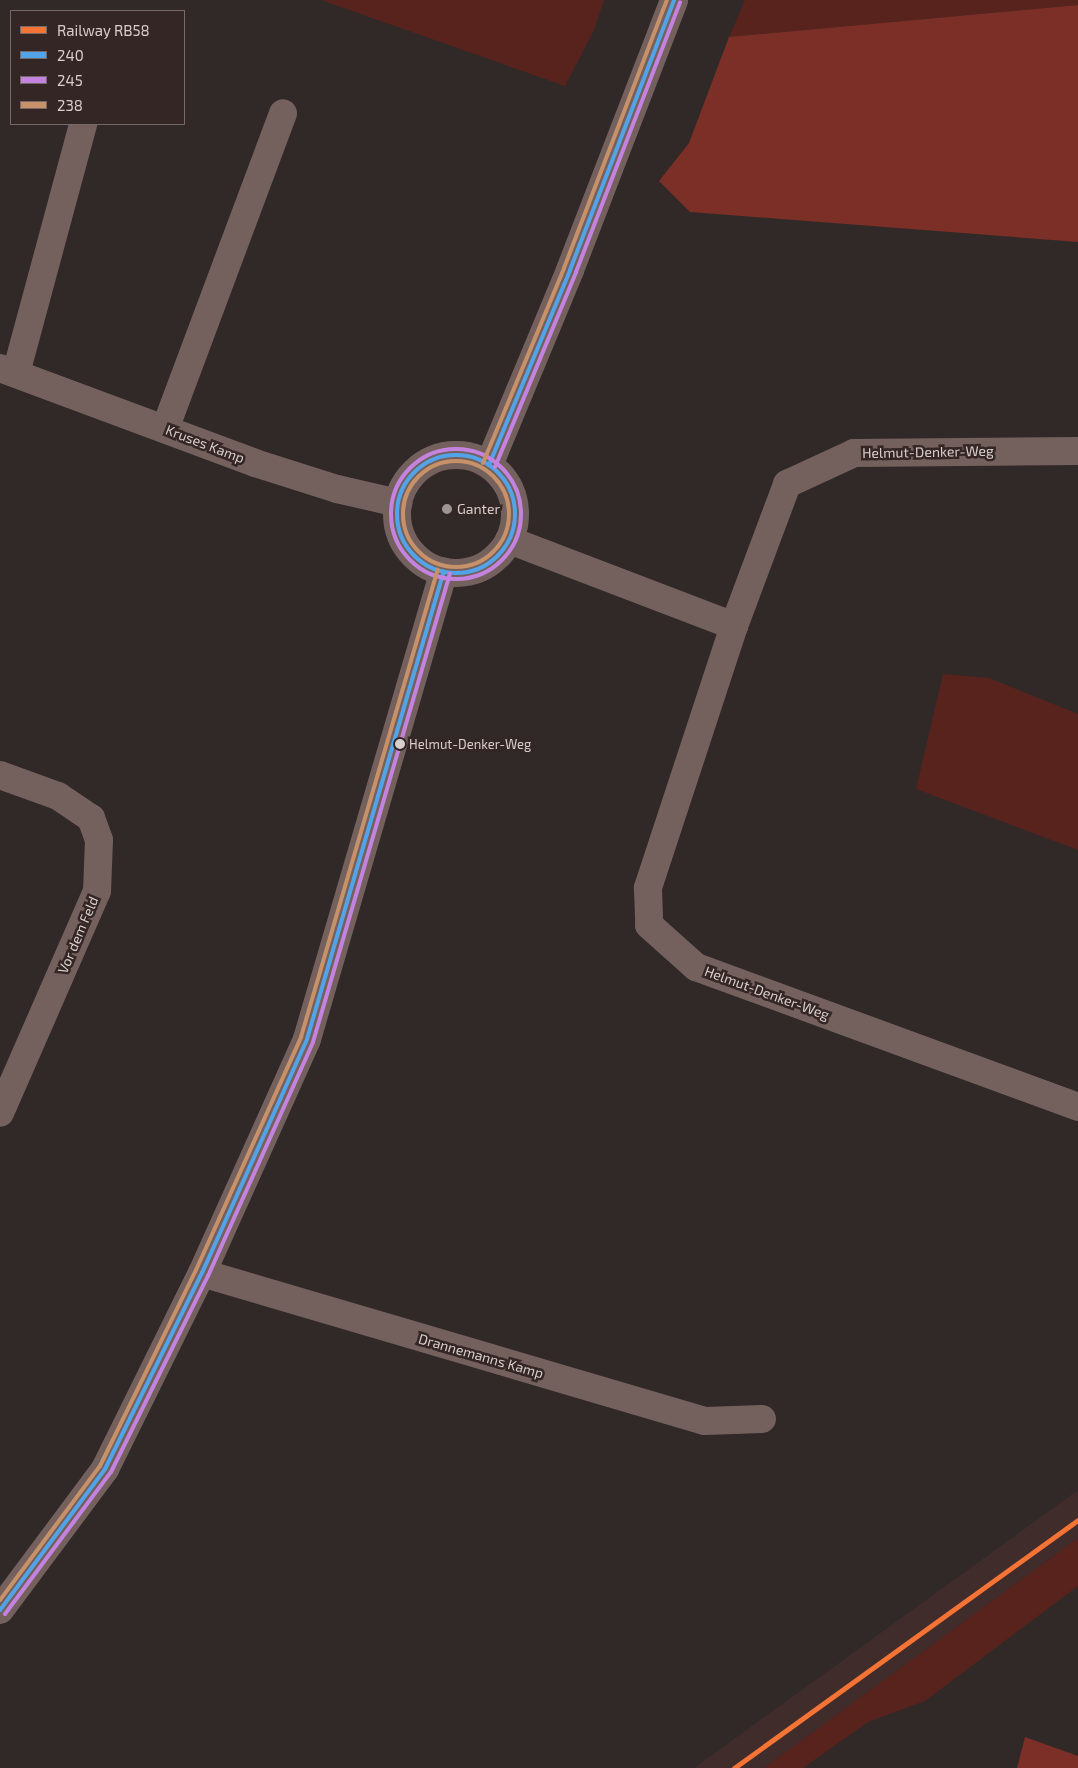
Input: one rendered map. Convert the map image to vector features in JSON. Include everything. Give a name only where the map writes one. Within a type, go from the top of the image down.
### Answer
[{"type":"street","points":[[489,465],[566,279],[674,0]]},
{"type":"street","points":[[165,430],[283,113]]},
{"type":"street","name":"Kruses Kamp","points":[[83,125],[8,370],[255,463],[337,489],[398,503]]},
{"type":"street","name":"Helmut-Denker-Weg","points":[[1078,451],[854,452],[787,484],[734,626],[648,888],[649,925],[696,967],[1078,1107]]},
{"type":"street","points":[[464,455],[489,465],[502,476],[514,503],[514,522],[509,540],[486,565],[468,572],[444,572],[416,558],[408,550],[397,521],[398,503],[414,472],[439,457],[464,455]]},
{"type":"street","points":[[509,540],[646,590],[734,626]]},
{"type":"street","points":[[0,1610],[105,1469],[202,1273],[307,1039],[444,572]]},
{"type":"street","name":"Vor dem Feld","points":[[0,774],[58,796],[91,818],[99,840],[97,891],[0,1112]]},
{"type":"street","name":"Drannemanns Kamp","points":[[202,1273],[705,1421],[762,1419]]},
{"type":"shaded area","points":[[321,0],[604,0],[594,30],[565,86]]},
{"type":"shaded area","points":[[745,0],[1078,0],[1078,5],[729,37]]},
{"type":"shaded area","points":[[1078,5],[1078,242],[690,212],[659,181],[689,143],[729,37]]},
{"type":"shaded area","points":[[943,674],[989,678],[1078,714],[1078,850],[916,789]]},
{"type":"shaded area","points":[[1078,1490],[1078,1538],[764,1768],[694,1768]]},
{"type":"shaded area","points":[[1078,1538],[1078,1586],[925,1701],[868,1722],[803,1768],[764,1768]]},
{"type":"shaded area","points":[[1025,1737],[1078,1756],[1078,1768],[1017,1768]]},
{"type":"rail line","name":"RB58","points":[[734,1768],[1078,1520]]},
{"type":"transit line","name":"238","points":[[483,463],[564,268],[667,0]]},
{"type":"transit line","name":"240","points":[[489,465],[570,270],[674,0]]},
{"type":"transit line","name":"245","points":[[495,467],[576,272],[680,2]]},
{"type":"transit line","name":"245","points":[[456,449],[469,450],[481,454],[502,468],[516,489],[520,501],[521,514],[520,527],[516,539],[502,560],[481,574],[469,578],[456,579],[443,578],[431,574],[410,560],[396,539],[392,527],[391,514],[392,501],[396,489],[410,468],[431,454],[443,450],[456,449]]},
{"type":"transit line","name":"240","points":[[456,455],[468,456],[479,460],[498,472],[510,491],[514,502],[515,514],[514,526],[510,537],[498,556],[479,568],[468,572],[456,573],[444,572],[433,568],[414,556],[402,537],[398,526],[397,514],[398,502],[402,491],[414,472],[433,460],[444,456],[456,455]]},
{"type":"transit line","name":"238","points":[[456,461],[476,465],[493,477],[505,494],[509,514],[505,534],[493,551],[476,563],[456,567],[436,563],[419,551],[407,534],[403,514],[407,494],[419,477],[436,465],[456,461]]},
{"type":"transit line","name":"238","points":[[0,1600],[100,1466],[196,1270],[301,1037],[438,570]]},
{"type":"transit line","name":"240","points":[[0,1610],[105,1469],[202,1273],[307,1039],[444,572]]},
{"type":"transit line","name":"245","points":[[5,1614],[111,1472],[208,1276],[313,1042],[450,574]]},
{"type":"place","name":"Ganter","points":[[447,509]]},
{"type":"place","name":"Helmut-Denker-Weg","points":[[400,744]]}]
